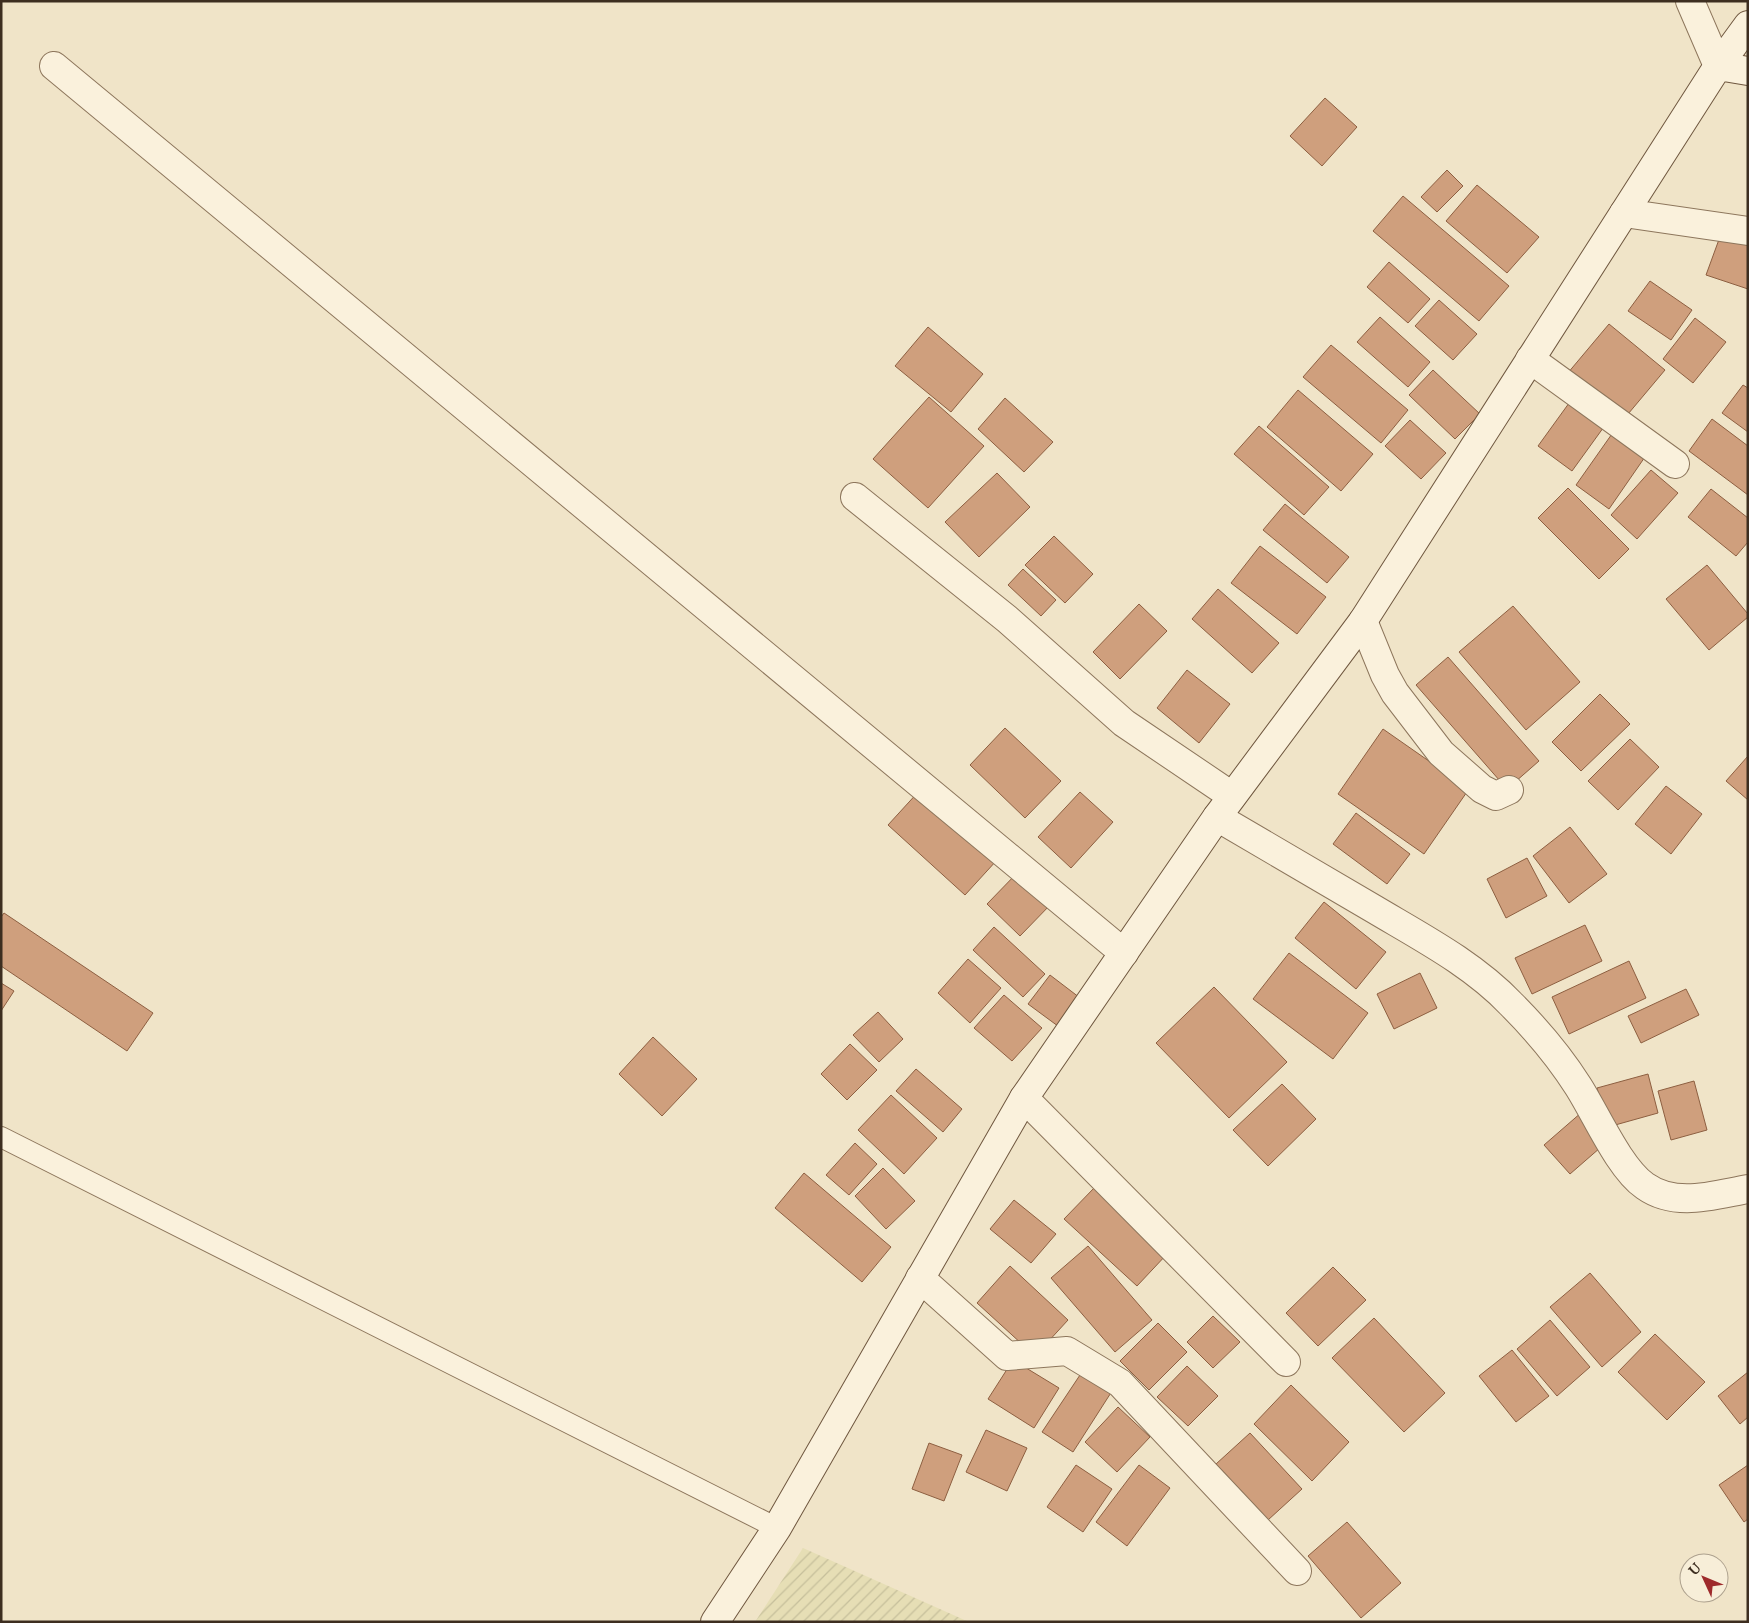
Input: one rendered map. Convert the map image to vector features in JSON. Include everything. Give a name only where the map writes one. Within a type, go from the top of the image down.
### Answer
[{"type":"street","points":[[1690,1],[1718,66]]},
{"type":"street","points":[[715,1622],[777,1528],[1024,1098],[1225,806],[1362,621],[1718,66],[1748,25]]},
{"type":"street","points":[[54,66],[1124,953]]},
{"type":"street","points":[[1718,66],[1748,71]]},
{"type":"street","points":[[1624,213],[1748,231]]},
{"type":"street","points":[[1530,359],[1674,464]]},
{"type":"street","points":[[855,498],[1007,619],[1124,723],[1225,806],[1482,978],[1509,1001],[1554,1052],[1578,1086],[1620,1158],[1645,1186],[1667,1197],[1694,1199],[1748,1189]]},
{"type":"street","points":[[1362,621],[1385,675],[1395,693],[1441,753],[1482,789],[1496,796],[1510,790]]},
{"type":"street","points":[[1024,1098],[1286,1362]]},
{"type":"street","points":[[920,1278],[1007,1356],[1067,1351],[1120,1383],[1297,1570]]},
{"type":"lane","points":[[1,1137],[777,1528]]},
{"type":"shaded area","points":[[803,1548],[969,1622],[755,1622]]},
{"type":"building","points":[[1325,98],[1357,127],[1322,166],[1290,136]]},
{"type":"building","points":[[1447,170],[1463,186],[1437,212],[1421,197]]},
{"type":"building","points":[[1477,185],[1539,237],[1507,273],[1446,221]]},
{"type":"building","points":[[1403,196],[1509,286],[1479,321],[1373,231]]},
{"type":"building","points":[[1721,234],[1748,243],[1748,289],[1706,275]]},
{"type":"building","points":[[1389,262],[1430,299],[1408,323],[1367,287]]},
{"type":"building","points":[[1650,281],[1692,310],[1671,340],[1628,311]]},
{"type":"building","points":[[1439,300],[1477,334],[1453,360],[1415,326]]},
{"type":"building","points":[[1380,317],[1430,362],[1408,387],[1357,342]]},
{"type":"building","points":[[1695,318],[1726,342],[1693,383],[1663,359]]},
{"type":"building","points":[[1609,324],[1665,370],[1623,420],[1567,374]]},
{"type":"building","points":[[928,327],[983,374],[951,412],[895,366]]},
{"type":"building","points":[[1331,345],[1408,410],[1381,443],[1303,377]]},
{"type":"building","points":[[1433,370],[1480,414],[1455,439],[1409,395]]},
{"type":"building","points":[[1743,385],[1748,388],[1748,432],[1722,413]]},
{"type":"building","points":[[1298,390],[1373,454],[1341,491],[1267,427]]},
{"type":"building","points":[[929,397],[984,446],[928,508],[873,459]]},
{"type":"building","points":[[1005,398],[1053,442],[1024,472],[978,429]]},
{"type":"building","points":[[1572,399],[1606,424],[1572,471],[1538,446]]},
{"type":"building","points":[[1712,419],[1748,446],[1748,495],[1689,451]]},
{"type":"building","points":[[1410,420],[1446,453],[1421,479],[1385,446]]},
{"type":"building","points":[[1259,426],[1329,487],[1304,515],[1234,454]]},
{"type":"building","points":[[1614,431],[1647,454],[1609,509],[1576,485]]},
{"type":"building","points":[[1651,470],[1678,493],[1637,539],[1611,515]]},
{"type":"building","points":[[997,473],[1030,507],[979,557],[945,522]]},
{"type":"building","points":[[1568,488],[1629,549],[1599,579],[1538,518]]},
{"type":"building","points":[[1711,489],[1748,518],[1748,542],[1736,556],[1688,517]]},
{"type":"building","points":[[1285,504],[1349,557],[1327,583],[1263,530]]},
{"type":"building","points":[[1054,536],[1093,574],[1065,603],[1025,565]]},
{"type":"building","points":[[1260,546],[1326,597],[1297,634],[1231,583]]},
{"type":"building","points":[[1707,565],[1748,614],[1748,617],[1709,650],[1666,599]]},
{"type":"building","points":[[1023,569],[1056,600],[1041,616],[1008,585]]},
{"type":"building","points":[[1218,589],[1279,643],[1252,673],[1192,619]]},
{"type":"building","points":[[1139,604],[1167,631],[1120,679],[1093,652]]},
{"type":"building","points":[[1513,606],[1580,682],[1526,730],[1459,652]]},
{"type":"building","points":[[1448,657],[1539,761],[1507,789],[1416,685]]},
{"type":"building","points":[[1187,670],[1230,704],[1199,743],[1157,708]]},
{"type":"building","points":[[1600,694],[1630,724],[1581,771],[1552,742]]},
{"type":"building","points":[[1005,728],[1061,781],[1025,818],[970,765]]},
{"type":"building","points":[[1383,729],[1469,789],[1424,854],[1338,794]]},
{"type":"building","points":[[1630,739],[1659,767],[1618,810],[1588,781]]},
{"type":"building","points":[[1748,756],[1748,800],[1726,781]]},
{"type":"building","points":[[1666,786],[1702,814],[1671,854],[1635,824]]},
{"type":"building","points":[[920,790],[997,860],[965,895],[888,825]]},
{"type":"building","points":[[1080,792],[1113,822],[1071,868],[1038,837]]},
{"type":"building","points":[[1356,813],[1410,854],[1387,884],[1333,844]]},
{"type":"building","points":[[1570,827],[1607,874],[1569,903],[1533,856]]},
{"type":"building","points":[[1527,858],[1547,896],[1506,918],[1487,879]]},
{"type":"building","points":[[1019,871],[1052,903],[1020,936],[987,904]]},
{"type":"building","points":[[1324,902],[1386,952],[1356,989],[1295,938]]},
{"type":"building","points":[[4,913],[153,1013],[127,1051],[1,966],[1,917]]},
{"type":"building","points":[[1585,925],[1602,961],[1532,994],[1515,958]]},
{"type":"building","points":[[994,927],[1045,974],[1023,997],[973,950]]},
{"type":"building","points":[[1289,953],[1368,1013],[1333,1059],[1253,999]]},
{"type":"building","points":[[968,959],[1001,988],[970,1023],[938,993]]},
{"type":"building","points":[[1629,961],[1646,998],[1569,1034],[1552,997]]},
{"type":"building","points":[[1420,973],[1437,1008],[1394,1029],[1377,994]]},
{"type":"building","points":[[1050,975],[1088,1004],[1066,1032],[1028,1004]]},
{"type":"building","points":[[1,983],[14,991],[1,1011]]},
{"type":"building","points":[[1214,987],[1287,1062],[1229,1118],[1156,1043]]},
{"type":"building","points":[[1686,989],[1699,1015],[1641,1043],[1628,1016]]},
{"type":"building","points":[[1004,995],[1042,1028],[1012,1061],[974,1028]]},
{"type":"building","points":[[878,1012],[903,1039],[879,1062],[853,1035]]},
{"type":"building","points":[[653,1037],[697,1079],[662,1116],[619,1074]]},
{"type":"building","points":[[850,1044],[877,1070],[847,1100],[821,1074]]},
{"type":"building","points":[[916,1069],[962,1109],[943,1132],[896,1091]]},
{"type":"building","points":[[1648,1074],[1658,1113],[1608,1127],[1597,1088]]},
{"type":"building","points":[[1694,1081],[1707,1130],[1671,1140],[1658,1091]]},
{"type":"building","points":[[1282,1084],[1316,1119],[1268,1166],[1233,1130]]},
{"type":"building","points":[[891,1095],[937,1138],[904,1174],[858,1130]]},
{"type":"building","points":[[1582,1112],[1608,1141],[1570,1174],[1544,1145]]},
{"type":"building","points":[[855,1143],[877,1164],[849,1195],[826,1175]]},
{"type":"building","points":[[883,1168],[915,1201],[886,1229],[855,1196]]},
{"type":"building","points":[[804,1173],[891,1247],[862,1282],[775,1208]]},
{"type":"building","points":[[1095,1187],[1168,1253],[1137,1286],[1064,1219]]},
{"type":"building","points":[[1014,1200],[1056,1234],[1031,1263],[990,1229]]},
{"type":"building","points":[[1088,1246],[1152,1320],[1115,1352],[1051,1278]]},
{"type":"building","points":[[1010,1266],[1068,1320],[1035,1356],[977,1303]]},
{"type":"building","points":[[1333,1267],[1366,1300],[1318,1346],[1286,1313]]},
{"type":"building","points":[[1590,1273],[1641,1332],[1602,1367],[1550,1307]]},
{"type":"building","points":[[1213,1316],[1240,1342],[1213,1368],[1187,1342]]},
{"type":"building","points":[[1374,1318],[1445,1393],[1404,1432],[1332,1358]]},
{"type":"building","points":[[1550,1320],[1590,1367],[1557,1396],[1517,1349]]},
{"type":"building","points":[[1158,1323],[1187,1352],[1149,1390],[1120,1361]]},
{"type":"building","points":[[1655,1334],[1705,1382],[1667,1420],[1618,1372]]},
{"type":"building","points":[[1512,1350],[1549,1396],[1516,1422],[1479,1376]]},
{"type":"building","points":[[1013,1360],[1059,1388],[1034,1428],[988,1399]]},
{"type":"building","points":[[1187,1366],[1218,1396],[1188,1426],[1157,1397]]},
{"type":"building","points":[[1084,1369],[1114,1388],[1073,1452],[1042,1432]]},
{"type":"building","points":[[1748,1372],[1748,1417],[1740,1424],[1718,1396]]},
{"type":"building","points":[[1291,1385],[1349,1442],[1312,1481],[1254,1424]]},
{"type":"building","points":[[1118,1407],[1150,1437],[1117,1472],[1085,1442]]},
{"type":"building","points":[[986,1430],[1027,1448],[1007,1491],[966,1472]]},
{"type":"building","points":[[1250,1433],[1302,1489],[1268,1520],[1216,1464]]},
{"type":"building","points":[[929,1443],[962,1455],[944,1501],[912,1489]]},
{"type":"building","points":[[1076,1465],[1112,1489],[1083,1532],[1047,1507]]},
{"type":"building","points":[[1139,1465],[1170,1488],[1127,1546],[1096,1522]]},
{"type":"building","points":[[1748,1465],[1748,1519],[1744,1522],[1719,1485]]},
{"type":"building","points":[[1347,1522],[1401,1583],[1361,1618],[1308,1556]]}]
